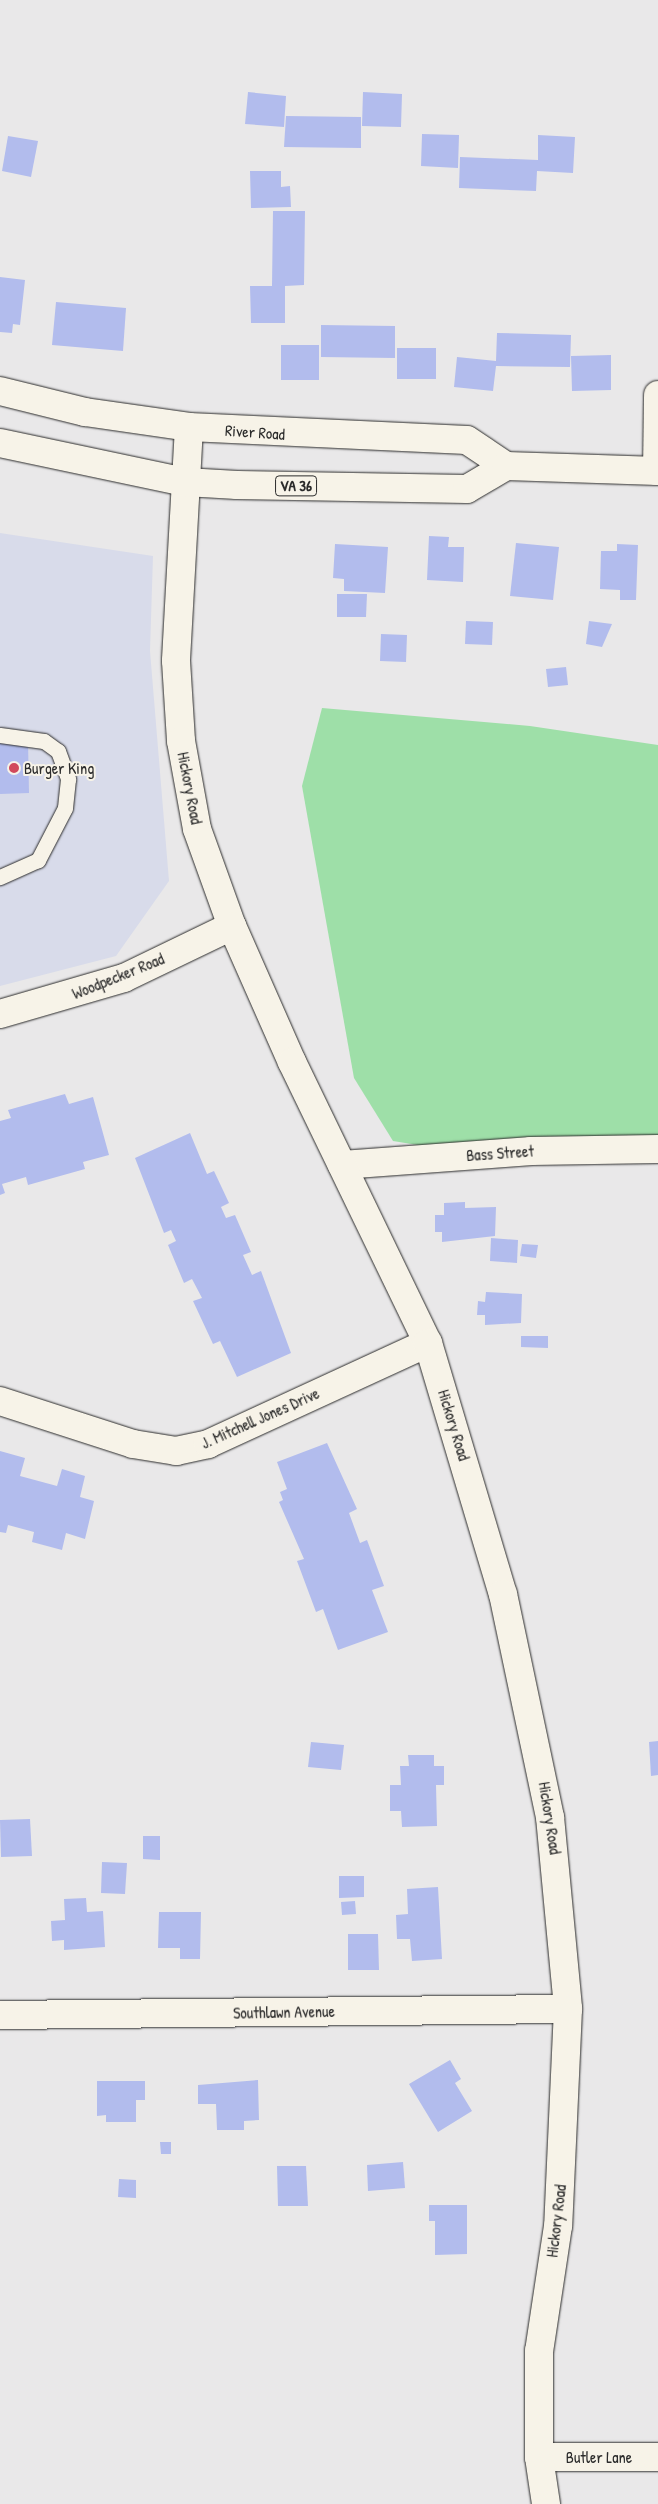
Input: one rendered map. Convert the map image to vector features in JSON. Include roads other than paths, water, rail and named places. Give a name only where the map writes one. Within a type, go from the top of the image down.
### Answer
[{"type":"main road","name":"River Road","points":[[0,391],[85,412],[189,427],[467,440],[506,466]]},
{"type":"main road","points":[[506,466],[658,471],[658,395]]},
{"type":"main road","name":"Hickory Road","points":[[189,427],[176,626],[181,741],[198,829],[232,926],[322,1124],[428,1343],[503,1594],[528,1696],[557,1866],[568,2009],[558,2226],[539,2351],[539,2457],[546,2504]]},
{"type":"main road","name":"VA 36","points":[[0,443],[185,482],[467,488],[506,466]]},
{"type":"main road","name":"Woodpecker Road","points":[[0,1014],[124,978],[232,926]]},
{"type":"main road","name":"Bass Street","points":[[342,1165],[532,1150],[658,1148]]},
{"type":"main road","name":"J. Mitchell Jones Drive","points":[[0,1401],[133,1444],[176,1451],[208,1444],[428,1343]]},
{"type":"main road","name":"Southlawn Avenue","points":[[0,2015],[568,2009]]},
{"type":"main road","name":"Butler Lane","points":[[539,2457],[658,2457]]},
{"type":"lane","points":[[0,736],[44,741],[58,751],[68,779],[57,827],[38,860],[0,876]]},
{"type":"place","name":"Burger King","points":[[14,768]]}]
